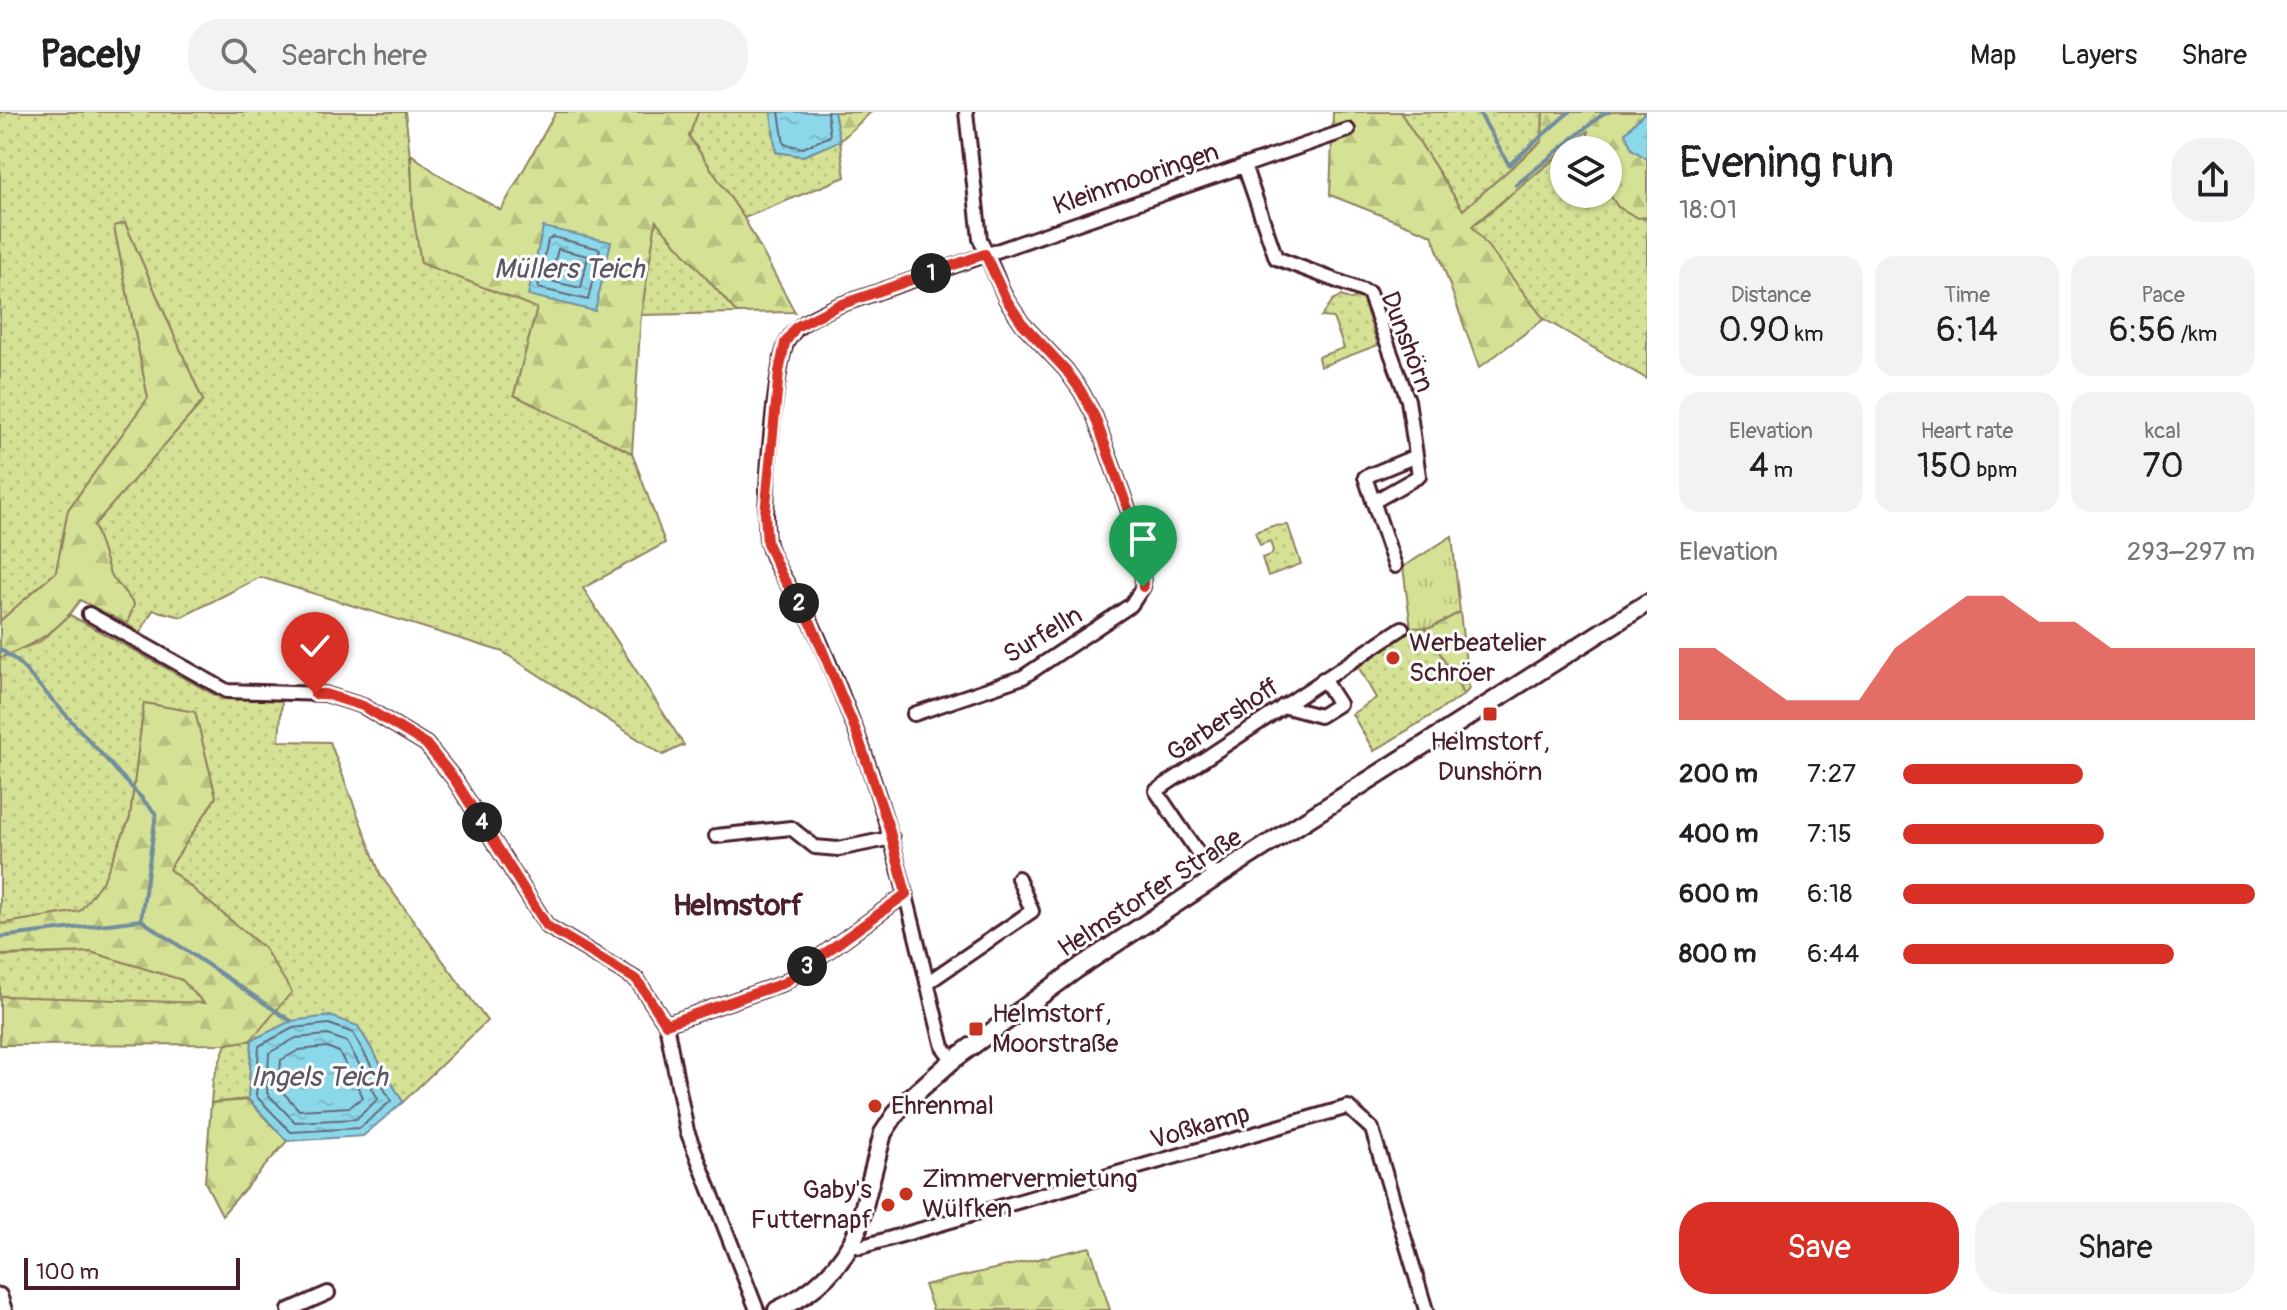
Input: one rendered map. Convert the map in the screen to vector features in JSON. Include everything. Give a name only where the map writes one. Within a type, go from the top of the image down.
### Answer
[{"type":"main road","name":"Helmstorfer Straße","points":[[777,1310],[810,1290],[833,1271],[852,1243],[883,1133],[901,1106],[953,1060],[1081,966],[1215,878],[1647,605]]},
{"type":"street","name":"Surfelln","points":[[914,714],[1023,677],[1131,605],[1143,587],[1141,545],[1095,417],[1066,370],[1022,323],[1006,299],[985,254],[980,239],[966,112]]},
{"type":"street","name":"Kleinmooringen","points":[[953,1060],[943,1047],[892,838],[856,731],[811,623],[782,576],[767,543],[765,514],[779,372],[785,343],[796,327],[837,306],[1348,130]]},
{"type":"street","name":"Dunshörn","points":[[1244,165],[1276,258],[1369,293],[1408,400],[1416,456]]},
{"type":"street","points":[[1373,502],[1419,476],[1416,456],[1365,477],[1373,502],[1395,566]]},
{"type":"street","points":[[89,614],[227,691],[325,694],[363,706],[426,744],[455,780],[547,926],[637,980],[666,1024],[687,1131],[757,1310]]},
{"type":"street","name":"Garbershoff","points":[[1215,878],[1156,791],[1402,628]]},
{"type":"street","points":[[1283,706],[1320,716],[1339,704],[1323,679]]},
{"type":"street","points":[[716,836],[791,828],[815,847],[838,849],[892,838]]},
{"type":"street","points":[[927,983],[1032,911],[1018,878]]},
{"type":"street","points":[[666,1024],[784,983],[906,894]]},
{"type":"street","name":"Voßkamp","points":[[852,1243],[860,1247],[1348,1107],[1372,1129],[1426,1310]]},
{"type":"street","points":[[289,1310],[328,1293]]},
{"type":"street","points":[[0,1295],[5,1310]]},
{"type":"green space","points":[[0,112],[405,112],[421,263],[537,308],[514,395],[632,453],[665,543],[583,588],[684,745],[663,755],[503,652],[260,577],[182,617],[153,610],[140,633],[127,624],[134,604],[110,574],[94,525],[203,401],[125,223],[114,227],[148,398],[68,510],[56,572],[0,621]]},
{"type":"green space","points":[[556,112],[698,112],[689,136],[744,218],[795,312],[737,313],[656,221],[641,315],[632,453],[514,395],[537,308],[421,263],[413,214],[411,154],[440,176],[501,210]]},
{"type":"green space","points":[[698,112],[771,112],[776,152],[803,156],[840,141],[845,177],[744,218],[689,136]]},
{"type":"green space","points":[[834,112],[871,112],[840,141]]},
{"type":"green space","points":[[1333,112],[1400,112],[1463,210],[1542,141],[1543,112],[1647,112],[1647,217],[1638,218],[1620,208],[1622,136],[1588,136],[1588,131],[1582,136],[1550,136],[1550,162],[1472,226],[1544,319],[1479,368],[1432,235],[1330,195]]},
{"type":"green space","points":[[1400,112],[1543,112],[1542,141],[1463,210]]},
{"type":"green space","points":[[1550,163],[1550,208],[1620,208],[1645,219],[1647,217],[1647,379],[1544,319],[1472,227]]},
{"type":"green space","points":[[656,220],[737,313],[641,315]]},
{"type":"green space","points":[[125,223],[203,401],[94,525],[110,574],[134,604],[127,624],[80,600],[63,621],[45,636],[0,658],[0,621],[56,572],[68,510],[148,398],[114,226]]},
{"type":"green space","points":[[1341,296],[1352,300],[1356,296],[1362,298],[1378,345],[1320,367],[1318,357],[1344,348],[1333,318],[1321,317],[1333,300]]},
{"type":"green space","points":[[1288,525],[1301,564],[1268,576],[1262,558],[1273,551],[1270,541],[1260,545],[1255,532]]},
{"type":"green space","points":[[1452,536],[1460,612],[1432,627],[1411,628],[1403,567]]},
{"type":"green space","points":[[1460,612],[1469,689],[1464,695],[1425,627],[1432,627]]},
{"type":"green space","points":[[70,615],[222,699],[282,700],[279,741],[330,742],[381,876],[487,1021],[403,1102],[358,1026],[252,1040],[264,948],[169,869],[216,797],[195,712],[144,703],[130,818],[104,880],[81,911],[0,924],[0,658],[41,641]]},
{"type":"green space","points":[[1425,627],[1464,695],[1374,751],[1352,714],[1376,698],[1355,661],[1402,628]]},
{"type":"green space","points":[[144,703],[195,712],[216,797],[169,869],[264,948],[292,992],[251,1040],[226,1044],[0,1045],[0,996],[204,1003],[182,980],[91,952],[0,955],[0,924],[80,911],[104,879],[130,818]]},
{"type":"green space","points":[[91,952],[183,980],[205,1004],[0,996],[0,956]]},
{"type":"green space","points":[[252,1040],[248,1099],[211,1103],[213,1080],[226,1044]]},
{"type":"green space","points":[[248,1100],[287,1141],[222,1215],[205,1182],[211,1103]]},
{"type":"green space","points":[[1090,1247],[1110,1310],[933,1310],[924,1285]]},
{"type":"water","points":[[771,112],[834,112],[840,141],[803,156],[776,152]]},
{"type":"water","points":[[1645,112],[1647,159],[1632,149],[1625,133]]},
{"type":"water","name":"Müllers Teich","points":[[543,227],[611,242],[595,311],[528,295]]},
{"type":"water","name":"Ingels Teich","points":[[330,1016],[358,1026],[403,1102],[363,1136],[287,1141],[248,1099],[252,1040],[291,1021]]},
{"type":"waterway","points":[[1479,112],[1509,165],[1569,112]]},
{"type":"waterway","points":[[1516,185],[1609,112]]},
{"type":"waterway","points":[[0,649],[17,661],[156,814],[141,920],[291,1021]]},
{"type":"waterway","points":[[0,937],[141,920]]},
{"type":"place","name":"Werbeatelier Schröer","points":[[1393,658]]},
{"type":"place","name":"Helmstorf, Dunshörn","points":[[1490,714]]},
{"type":"place","name":"Helmstorf, Moorstraße","points":[[976,1029]]},
{"type":"place","name":"Ehrenmal","points":[[875,1106]]},
{"type":"place","name":"Zimmervermietung Wülfken","points":[[906,1194]]},
{"type":"place","name":"Gaby's Futternapf","points":[[888,1205]]},
{"type":"district","name":"Helmstorf","points":[[738,905]]},
{"type":"route","points":[[315,694],[325,694],[363,706],[426,744],[455,780],[547,926],[637,980],[666,1024],[784,983],[906,894],[889,828],[856,731],[811,623],[782,576],[767,543],[765,514],[779,372],[785,343],[796,327],[837,306],[985,254],[1006,299],[1022,323],[1066,370],[1095,417],[1141,545],[1143,587]]}]
